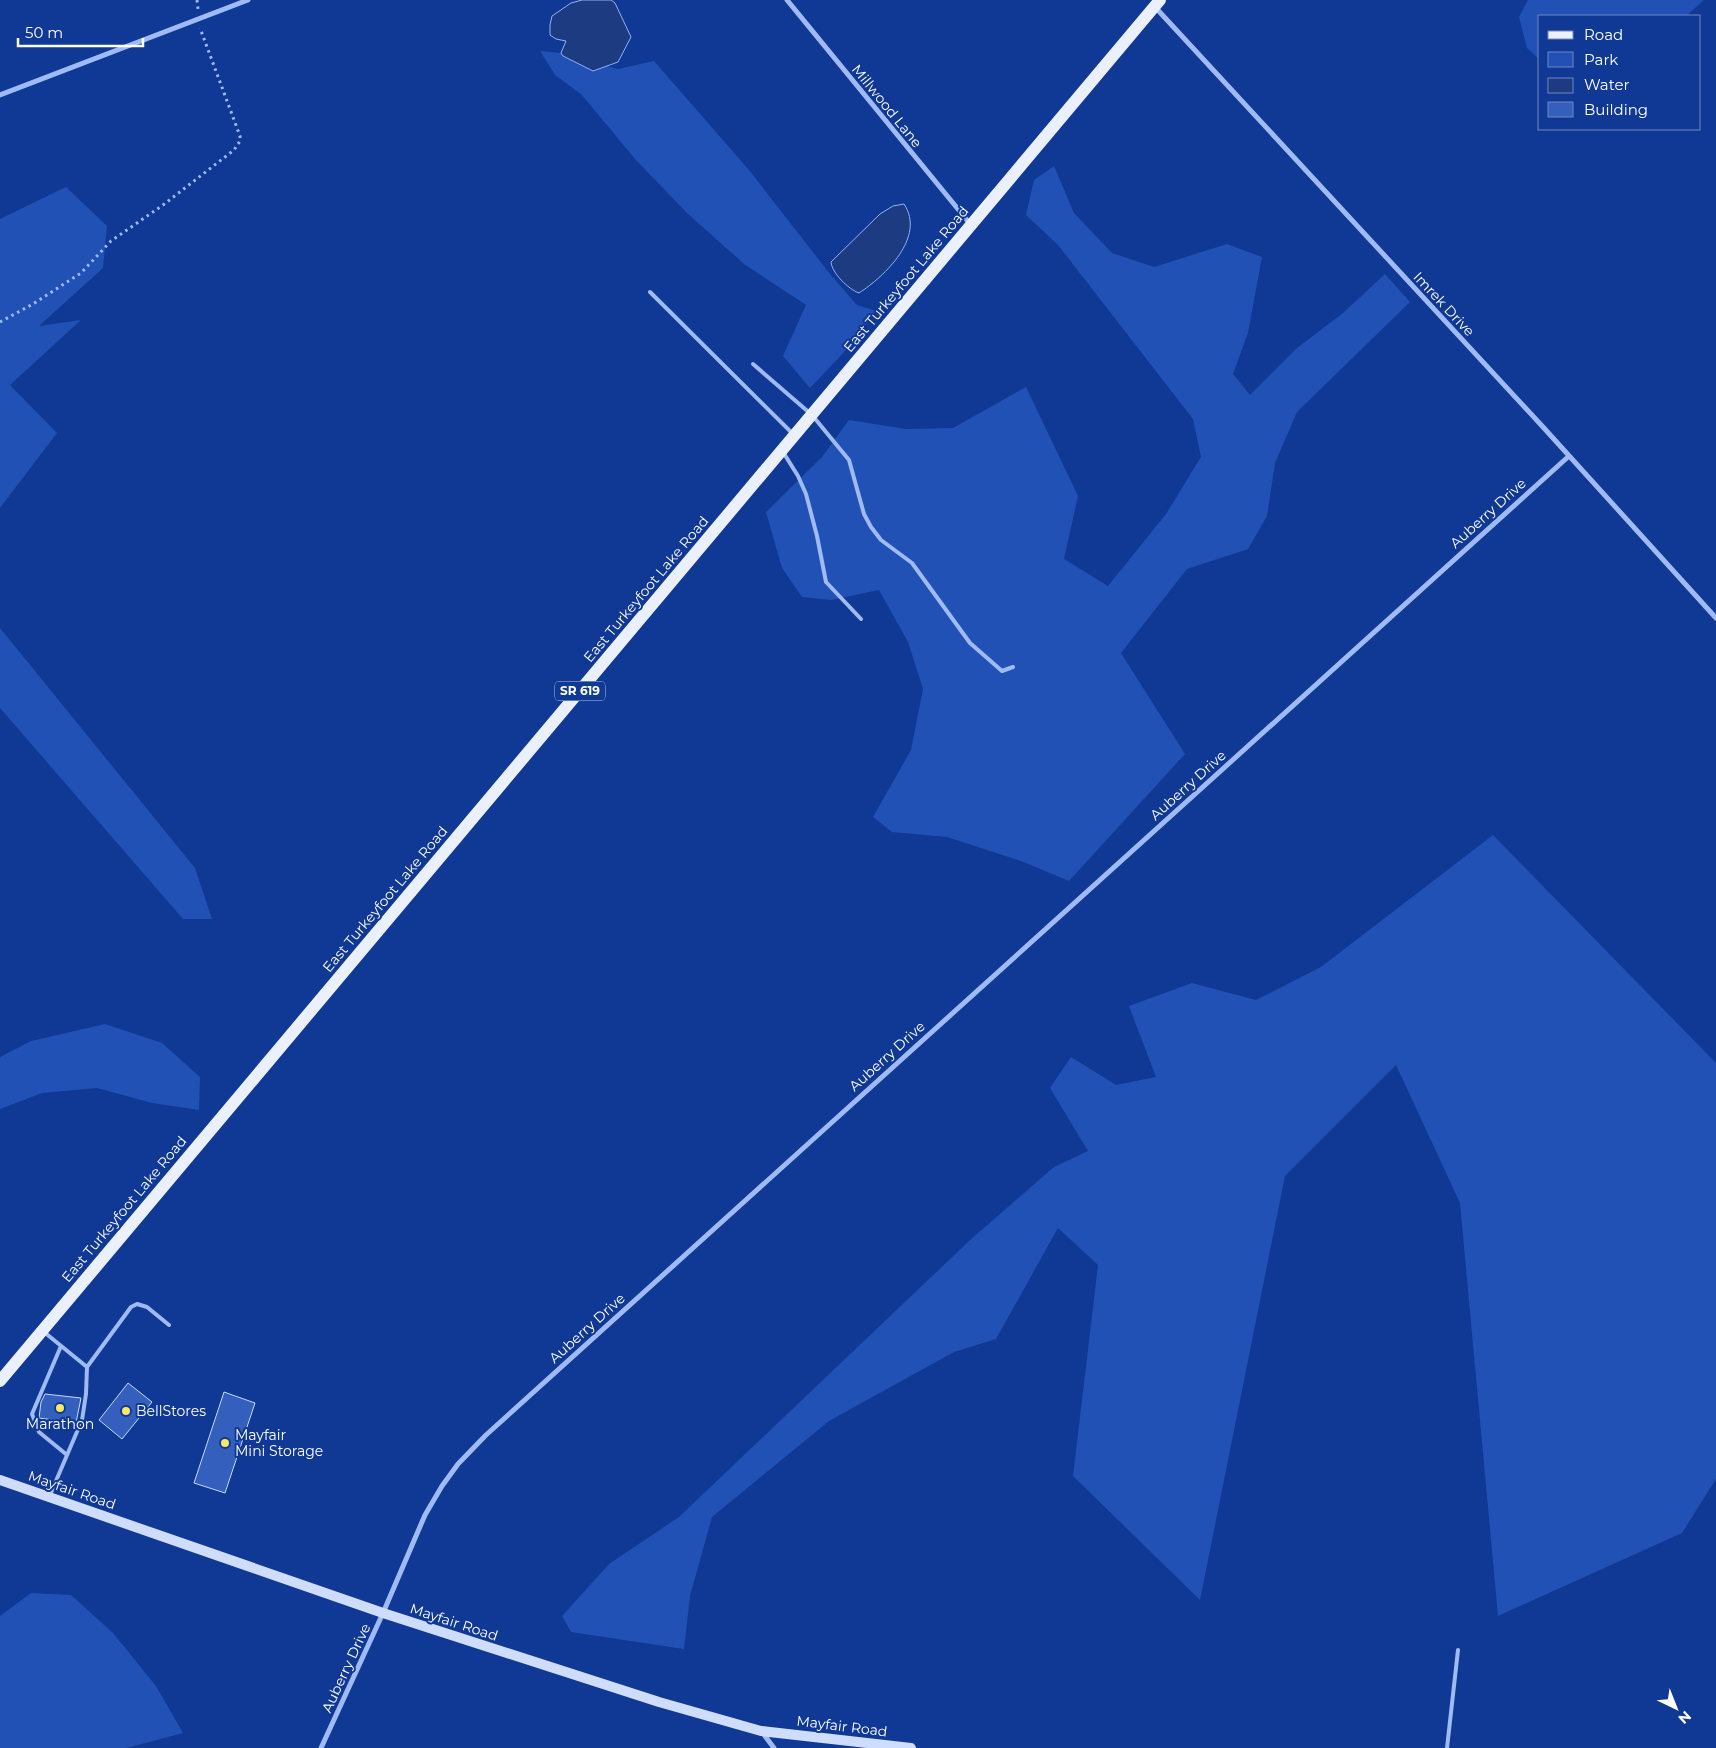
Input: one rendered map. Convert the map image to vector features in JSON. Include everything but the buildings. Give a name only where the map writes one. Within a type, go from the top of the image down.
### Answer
[{"type":"main road","name":"East Turkeyfoot Lake Road","points":[[0,1381],[971,225],[1154,2]]},
{"type":"street","points":[[0,96],[248,0]]},
{"type":"street","name":"Millwood Lane","points":[[787,0],[971,225]]},
{"type":"street","name":"Imrek Drive","points":[[1154,2],[1716,618]]},
{"type":"street","name":"Auberry Drive","points":[[321,1748],[383,1613],[425,1515],[458,1464],[486,1434],[1568,456]]},
{"type":"street","name":"Mayfair Road","points":[[0,1480],[383,1613],[659,1702],[760,1731],[911,1748]]},
{"type":"street","points":[[760,1731],[774,1748]]},
{"type":"lane","points":[[650,292],[795,435]]},
{"type":"lane","points":[[753,364],[812,415],[850,460],[864,514],[881,540],[912,563],[970,643],[1002,671],[1013,667]]},
{"type":"lane","points":[[782,450],[798,476],[806,494],[826,582],[861,620]]},
{"type":"lane","points":[[49,1497],[82,1420],[86,1394],[87,1367],[131,1307],[137,1304],[147,1307],[169,1324]]},
{"type":"lane","points":[[42,1330],[87,1367]]},
{"type":"lane","points":[[61,1346],[32,1414],[39,1432],[67,1455]]},
{"type":"lane","points":[[1447,1748],[1458,1650]]},
{"type":"path","points":[[197,0],[198,16]]},
{"type":"path","points":[[0,322],[33,304],[81,273],[98,252],[111,241],[163,205],[234,150],[240,141],[240,136],[199,23]]},
{"type":"green space","points":[[1528,0],[1704,0],[1687,15],[1538,15],[1538,58],[1527,48],[1519,17]]},
{"type":"green space","points":[[540,51],[561,53],[618,69],[654,61],[749,170],[830,274],[857,305],[876,311],[847,349],[810,388],[783,356],[806,305],[744,264],[687,213],[635,159],[582,95],[555,75]]},
{"type":"green space","points":[[1054,166],[1074,213],[1112,253],[1154,267],[1227,244],[1262,257],[1248,333],[1233,374],[1250,395],[1297,348],[1343,313],[1385,274],[1410,302],[1297,412],[1275,463],[1267,516],[1248,549],[1187,569],[1121,653],[1185,754],[1069,881],[1021,861],[947,837],[892,832],[873,817],[911,750],[923,689],[908,642],[879,590],[831,600],[802,597],[782,568],[766,512],[822,457],[849,420],[906,429],[953,428],[1026,387],[1078,496],[1064,559],[1108,586],[1166,514],[1201,457],[1193,419],[1058,245],[1026,215],[1034,180]]},
{"type":"green space","points":[[66,187],[107,226],[103,268],[39,326],[81,320],[10,385],[57,433],[0,508],[0,219]]},
{"type":"green space","points":[[0,628],[195,868],[212,919],[183,919],[0,708]]},
{"type":"green space","points":[[1493,835],[1716,1063],[1716,1479],[1682,1533],[1498,1616],[1460,1203],[1396,1065],[1285,1176],[1200,1600],[1073,1476],[1098,1265],[1058,1228],[996,1339],[954,1352],[829,1421],[712,1517],[690,1596],[684,1649],[571,1632],[562,1616],[609,1564],[679,1517],[969,1241],[1054,1167],[1088,1151],[1050,1088],[1071,1057],[1116,1085],[1156,1077],[1129,1006],[1192,983],[1256,1000],[1321,967]]},
{"type":"green space","points":[[105,1024],[162,1043],[200,1077],[199,1110],[152,1103],[97,1088],[42,1093],[0,1109],[0,1057],[31,1041]]},
{"type":"green space","points":[[31,1593],[71,1595],[113,1633],[156,1686],[183,1733],[127,1748],[0,1748],[0,1616]]},
{"type":"water","points":[[582,0],[611,0],[615,3],[631,37],[618,62],[593,71],[563,56],[561,53],[566,41],[556,39],[550,35],[552,16],[571,3]]},
{"type":"water","points":[[904,204],[909,217],[910,229],[899,255],[880,277],[869,286],[859,293],[855,291],[837,276],[831,262],[880,214],[893,206]]},
{"type":"place","name":"Marathon","points":[[60,1408]]},
{"type":"place","name":"BellStores","points":[[126,1411]]},
{"type":"place","name":"Mayfair Mini Storage","points":[[225,1443]]}]
